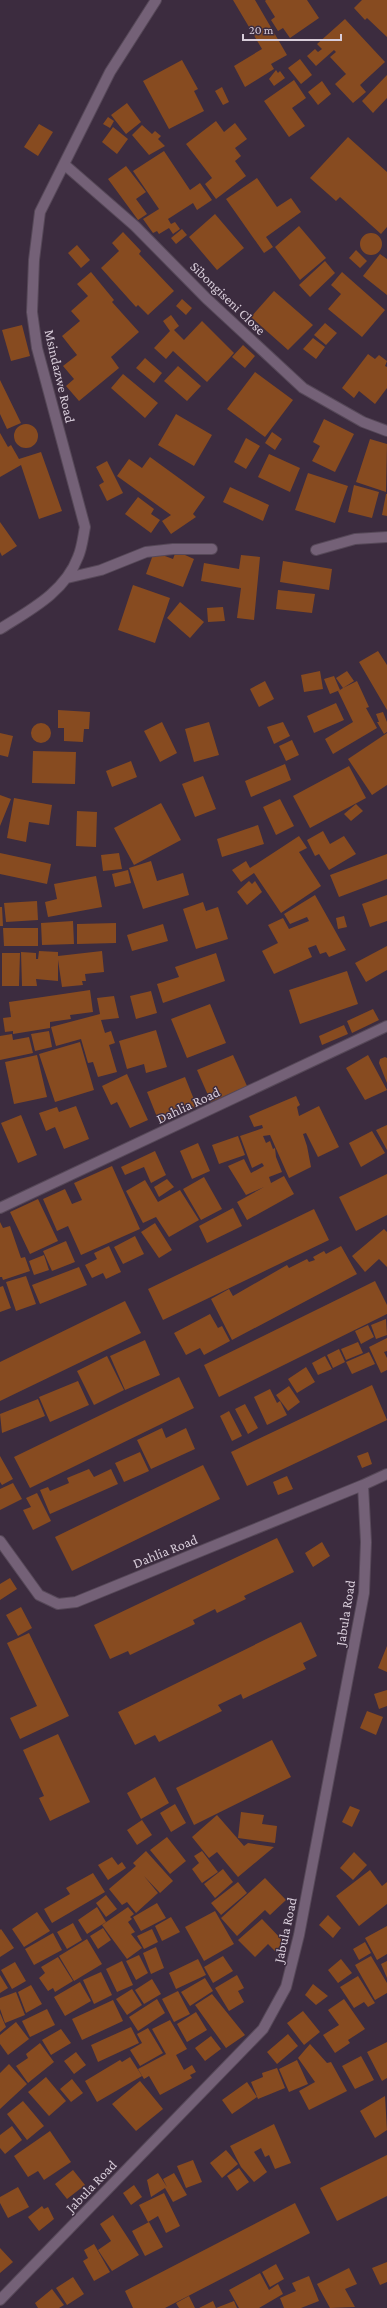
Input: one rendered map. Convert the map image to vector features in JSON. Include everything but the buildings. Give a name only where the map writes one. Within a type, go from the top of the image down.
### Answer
[{"type":"street","name":"Msindazwe Road","points":[[0,629],[52,595],[67,578],[78,557],[85,527],[37,348],[32,312],[34,260],[40,212],[65,165],[110,72],[156,0]]},
{"type":"street","name":"Sibongiseni Close","points":[[65,165],[135,226],[206,298],[304,388],[363,422],[387,431]]},
{"type":"street","points":[[316,550],[355,539],[387,537]]},
{"type":"street","points":[[67,578],[101,570],[146,552],[173,549],[212,549]]},
{"type":"street","name":"Dahlia Road","points":[[0,1208],[387,1026]]},
{"type":"street","points":[[363,1485],[387,1474]]},
{"type":"street","name":"Dahlia Road","points":[[0,1541],[39,1595],[58,1604],[76,1602],[363,1485]]},
{"type":"street","name":"Jabula Road","points":[[0,2300],[263,2029],[286,1986],[299,1935],[364,1593],[366,1542],[363,1485]]}]
